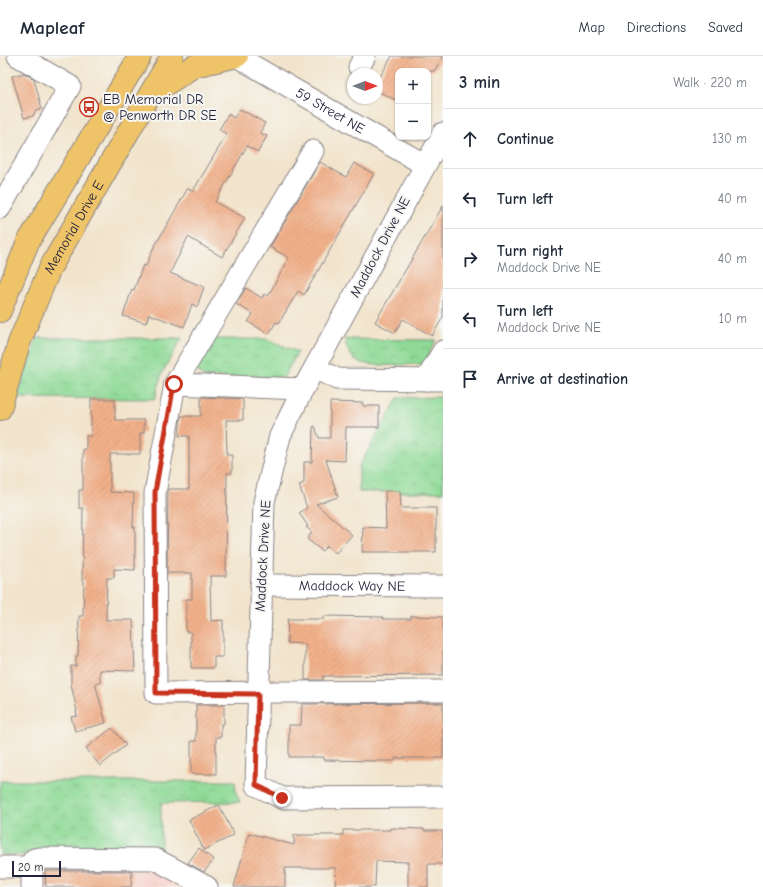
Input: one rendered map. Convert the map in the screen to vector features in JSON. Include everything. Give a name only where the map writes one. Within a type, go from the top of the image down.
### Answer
[{"type":"main road","points":[[0,311],[28,242],[140,56]]},
{"type":"main road","name":"Memorial Drive E","points":[[0,409],[19,343],[50,268],[147,97],[172,56]]},
{"type":"main road","points":[[147,97],[194,66],[237,56]]},
{"type":"street","points":[[0,208],[70,86],[18,56]]},
{"type":"street","name":"59 Street NE","points":[[237,56],[425,164]]},
{"type":"street","name":"Maddock Drive NE","points":[[443,133],[314,368],[280,436],[264,502],[256,785],[282,798],[443,797]]},
{"type":"street","points":[[313,151],[174,384],[155,492],[156,693],[258,694],[443,691]]},
{"type":"street","points":[[314,368],[337,379],[435,380],[443,351]]},
{"type":"street","points":[[174,384],[303,389]]},
{"type":"street","name":"Maddock Way NE","points":[[261,585],[443,586]]},
{"type":"street","points":[[0,867],[32,877],[34,859],[39,858],[150,858],[155,859],[207,887]]},
{"type":"shaded area","points":[[25,855],[155,856],[206,887],[25,887]]},
{"type":"green space","points":[[37,338],[182,338],[162,373],[155,399],[17,398]]},
{"type":"green space","points":[[214,339],[267,339],[298,352],[283,378],[203,377],[197,370],[197,364]]},
{"type":"green space","points":[[345,339],[436,340],[424,364],[373,365],[359,362],[353,358],[346,346]]},
{"type":"green space","points":[[443,397],[443,492],[359,492],[359,466],[398,398]]},
{"type":"green space","points":[[0,781],[235,781],[236,793],[240,802],[161,803],[161,856],[0,855]]},
{"type":"building","points":[[392,56],[443,56],[434,71],[431,71],[431,68],[395,68],[395,100],[383,94],[383,72]]},
{"type":"building","points":[[24,73],[34,79],[42,109],[36,110],[33,116],[24,118],[12,76]]},
{"type":"building","points":[[240,109],[265,123],[260,133],[267,136],[258,152],[247,146],[215,202],[245,218],[222,257],[188,237],[170,273],[204,287],[197,307],[192,304],[184,327],[149,314],[146,323],[123,316],[132,289],[134,290],[143,265],[146,266],[153,249],[188,188],[193,191],[227,134],[219,130],[228,114],[234,118]]},
{"type":"building","points":[[320,162],[346,177],[354,163],[374,174],[304,295],[298,291],[279,323],[276,322],[269,334],[248,322],[253,314],[236,304],[246,288],[262,298],[264,294],[268,296],[289,258],[270,247]]},
{"type":"building","points":[[443,206],[443,317],[432,336],[403,319],[395,333],[375,322]]},
{"type":"building","points":[[201,397],[243,399],[243,420],[226,420],[227,455],[232,455],[232,473],[227,473],[226,576],[210,576],[211,621],[223,620],[223,657],[214,657],[214,668],[191,668],[191,632],[186,632],[186,599],[192,599],[192,573],[167,573],[168,489],[189,489],[189,436],[179,436],[181,416],[201,416]]},
{"type":"building","points":[[91,399],[115,399],[115,420],[144,420],[144,433],[140,433],[140,454],[110,454],[110,492],[134,493],[133,527],[135,527],[135,570],[114,569],[114,578],[107,578],[106,620],[133,620],[135,671],[100,670],[100,683],[95,683],[106,723],[75,731],[71,717],[77,716],[77,711],[71,684],[71,666],[76,666],[76,656],[78,656],[79,616],[83,616],[84,581],[82,581],[83,508],[79,508],[79,490],[83,490],[83,449],[86,449],[86,436],[91,436]]},
{"type":"building","points":[[330,402],[363,403],[363,406],[379,406],[379,427],[346,427],[345,461],[326,460],[338,497],[316,504],[352,535],[336,553],[327,546],[322,551],[307,539],[312,532],[306,527],[308,526],[299,513],[307,508],[299,485],[304,483],[304,462],[312,462],[313,427],[315,426],[319,438],[330,438]]},
{"type":"building","points":[[385,491],[400,491],[401,508],[436,508],[436,552],[362,552],[363,527],[386,528]]},
{"type":"building","points":[[324,616],[383,617],[383,619],[411,619],[411,616],[443,617],[443,675],[323,676],[323,680],[305,680],[305,644],[287,643],[288,619],[324,619]]},
{"type":"building","points":[[443,703],[443,758],[395,758],[395,761],[378,761],[324,760],[324,757],[289,757],[289,725],[301,725],[302,704]]},
{"type":"building","points":[[196,705],[224,705],[224,724],[221,724],[221,737],[216,737],[216,774],[191,774],[191,741],[196,741]]},
{"type":"building","points":[[112,728],[126,745],[100,766],[86,748]]},
{"type":"building","points":[[219,805],[234,835],[204,850],[189,820]]},
{"type":"building","points":[[390,828],[443,831],[443,864],[428,864],[428,887],[408,887],[408,862],[376,861],[375,887],[335,887],[336,868],[285,868],[285,887],[234,887],[249,833],[294,845],[294,835],[343,835],[343,830],[390,830]]},
{"type":"building","points":[[199,848],[214,860],[204,872],[188,863]]},
{"type":"building","points":[[45,871],[132,871],[131,887],[46,887]]},
{"type":"place","name":"EB Memorial DR @ Penworth DR SE","points":[[89,107]]},
{"type":"route","points":[[174,384],[155,492],[156,693],[258,694],[256,785],[282,798]]}]
